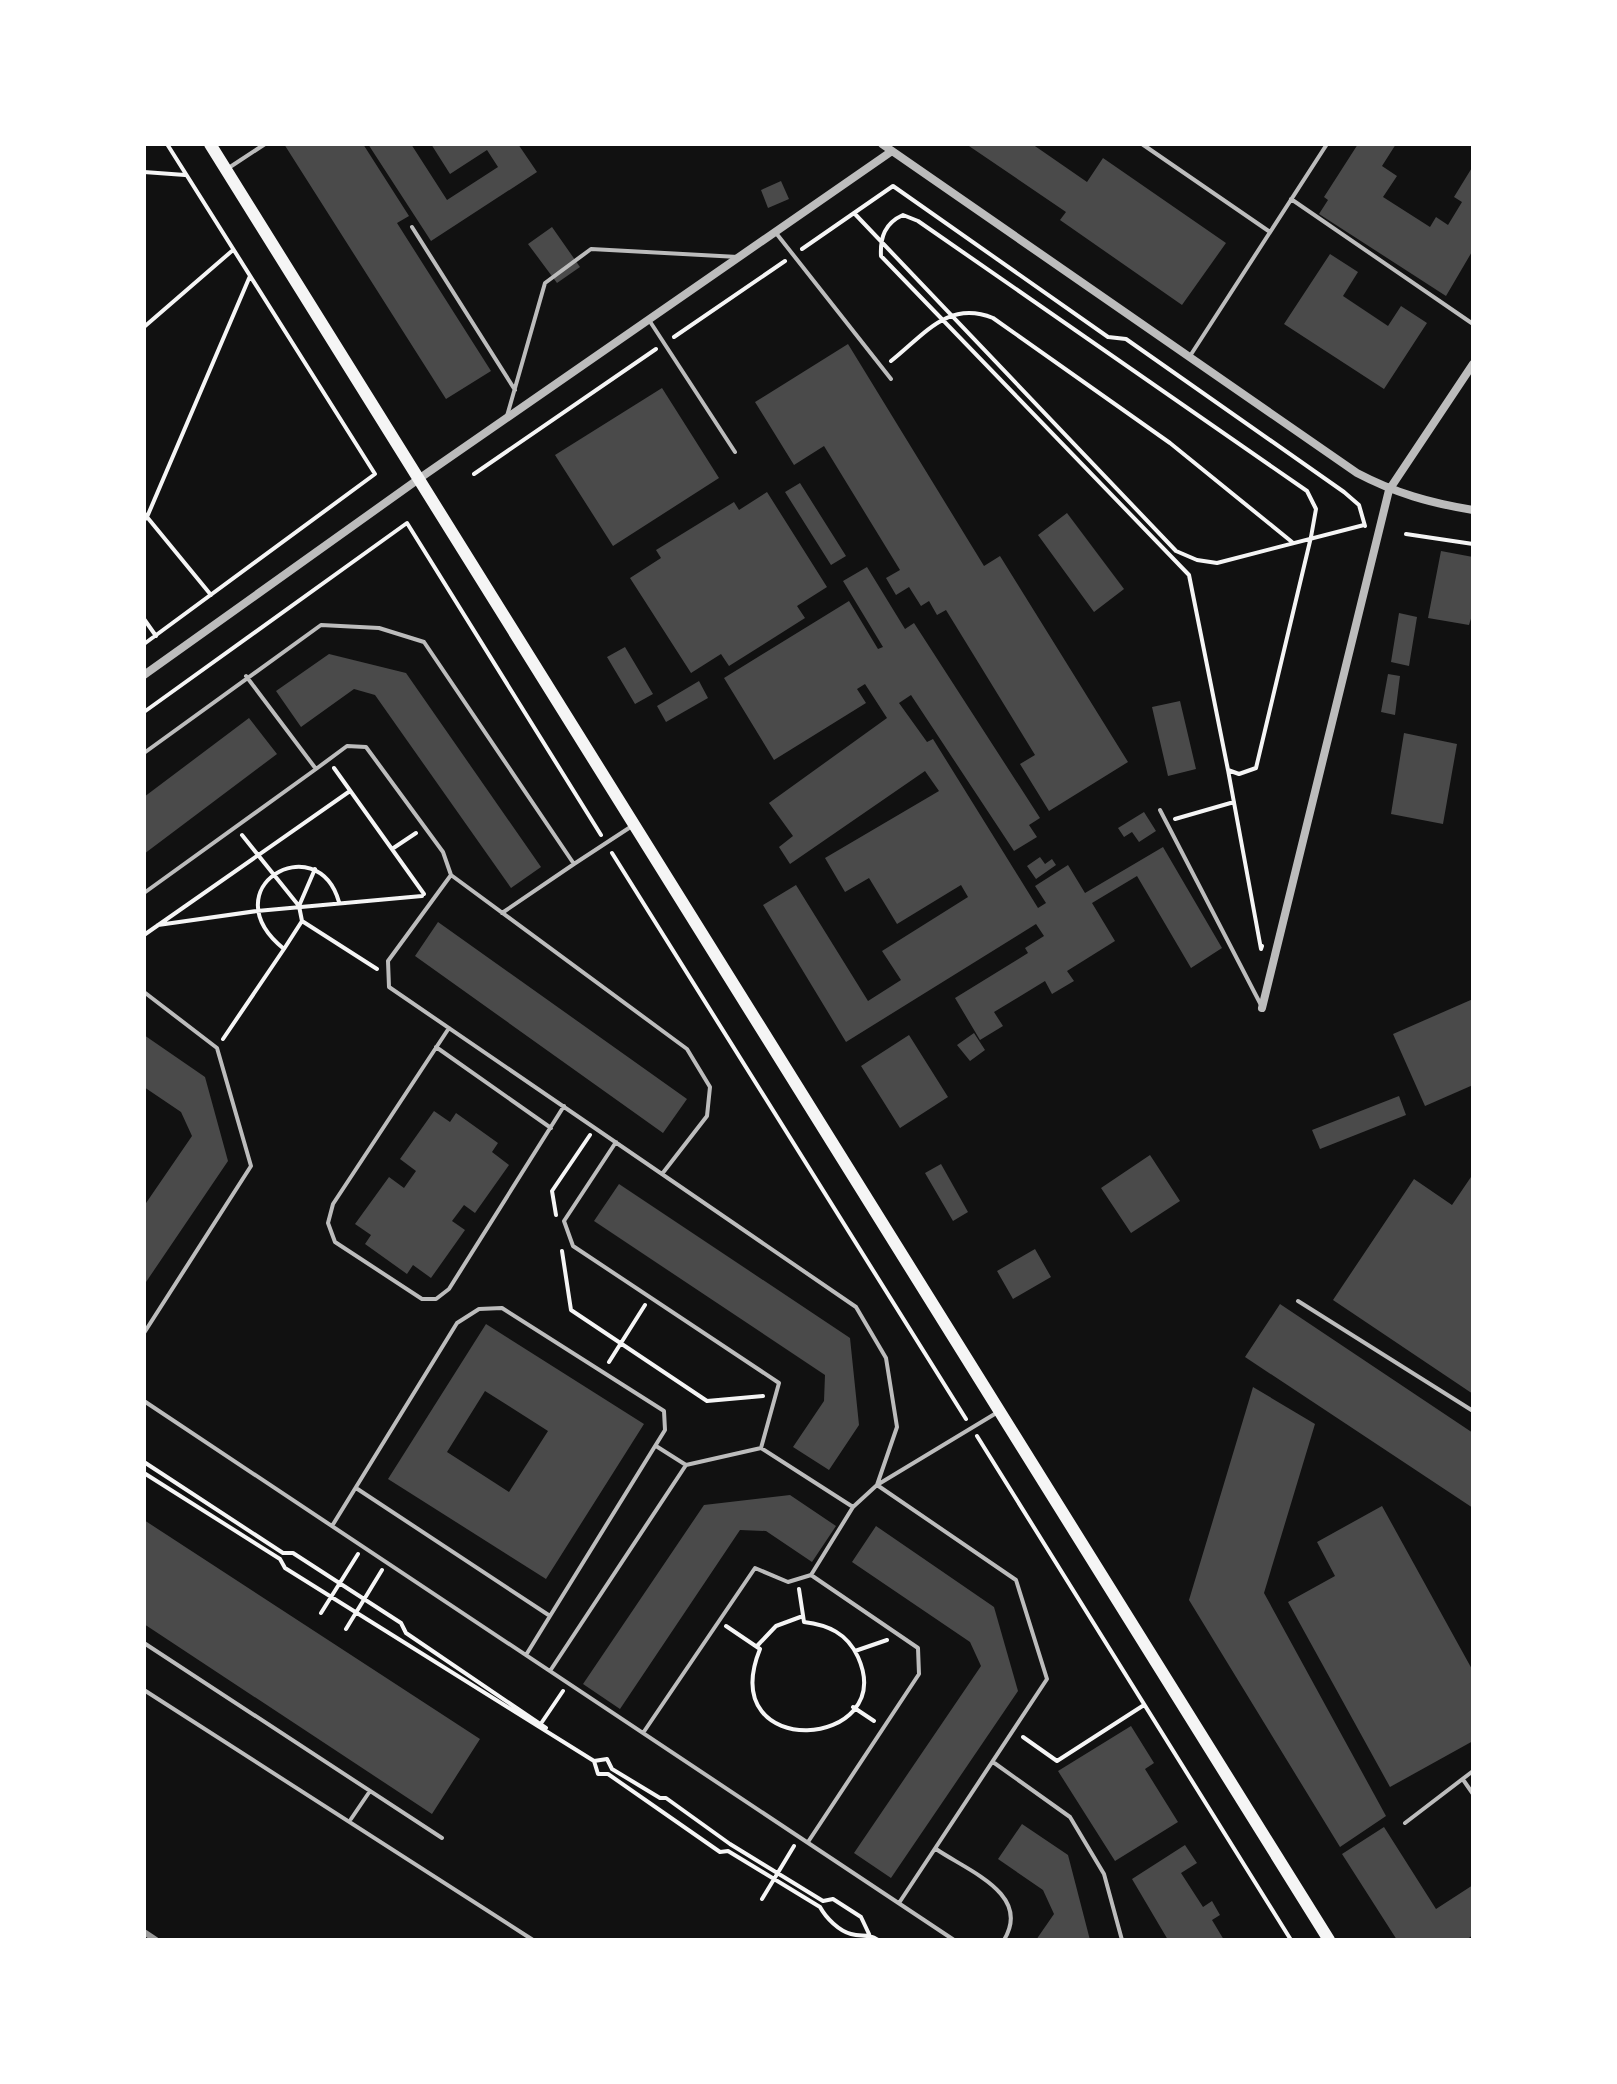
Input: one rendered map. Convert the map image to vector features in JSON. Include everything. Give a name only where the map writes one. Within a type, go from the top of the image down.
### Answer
[{"type":"main road","points":[[210,144],[1329,1940]]},
{"type":"street","points":[[882,144],[1357,473],[1389,490],[1426,503],[1473,510]]},
{"type":"street","points":[[144,675],[420,478],[892,151]]},
{"type":"street","points":[[1262,1008],[1389,490],[1473,364]]},
{"type":"lane","points":[[226,169],[265,144]]},
{"type":"lane","points":[[1142,144],[1270,232]]},
{"type":"lane","points":[[1190,356],[1327,144]]},
{"type":"lane","points":[[1291,199],[1473,324]]},
{"type":"lane","points":[[412,227],[515,390]]},
{"type":"lane","points":[[776,233],[891,379]]},
{"type":"lane","points":[[506,420],[545,283],[591,249],[741,257]]},
{"type":"lane","points":[[649,320],[735,452]]},
{"type":"lane","points":[[144,753],[246,676],[321,625],[379,628],[424,642],[574,864]]},
{"type":"lane","points":[[246,676],[316,769]]},
{"type":"lane","points":[[144,893],[347,746],[366,747],[443,852],[451,875],[687,1049],[710,1087],[707,1116],[662,1174]]},
{"type":"lane","points":[[1160,810],[1262,1008]]},
{"type":"lane","points":[[502,913],[635,824]]},
{"type":"lane","points":[[451,875],[388,961],[389,987],[856,1307],[886,1358],[897,1427],[877,1485]]},
{"type":"lane","points":[[144,992],[217,1048],[251,1166],[144,1333]]},
{"type":"lane","points":[[449,1028],[333,1204],[328,1223],[335,1242],[422,1299],[436,1299],[449,1289],[564,1106]]},
{"type":"lane","points":[[436,1047],[551,1128]]},
{"type":"lane","points":[[616,1142],[564,1221],[573,1246],[779,1383],[761,1448]]},
{"type":"lane","points":[[1298,1301],[1473,1411]]},
{"type":"lane","points":[[332,1526],[457,1323],[479,1309],[502,1308],[664,1411],[665,1430],[656,1446],[525,1655]]},
{"type":"lane","points":[[144,1401],[954,1940]]},
{"type":"lane","points":[[643,1733],[755,1568],[788,1582],[811,1575],[853,1507],[877,1485],[1000,1411]]},
{"type":"lane","points":[[656,1446],[686,1465]]},
{"type":"lane","points":[[550,1671],[686,1465],[761,1448],[853,1507]]},
{"type":"lane","points":[[877,1485],[1016,1580],[1047,1679],[899,1903]]},
{"type":"lane","points":[[356,1488],[550,1616]]},
{"type":"lane","points":[[808,1842],[919,1674],[918,1648],[811,1575]]},
{"type":"lane","points":[[144,1643],[442,1838]]},
{"type":"lane","points":[[144,1690],[351,1820],[533,1940]]},
{"type":"lane","points":[[993,1762],[1070,1817],[1104,1874],[1122,1940]]},
{"type":"lane","points":[[1405,1823],[1464,1781],[1473,1771]]},
{"type":"lane","points":[[1464,1781],[1473,1794]]},
{"type":"lane","points":[[351,1820],[370,1791]]},
{"type":"lane","points":[[936,1849],[1000,1890],[1012,1907],[1013,1926],[1004,1940]]},
{"type":"path","points":[[144,644],[375,474],[167,144]]},
{"type":"path","points":[[144,172],[187,175]]},
{"type":"path","points":[[474,474],[893,186],[1108,337],[1126,339],[1344,492],[1359,505],[1365,525],[1361,540]]},
{"type":"path","points":[[854,213],[1176,551],[1197,560],[1217,563],[1365,525]]},
{"type":"path","points":[[1228,770],[1239,774],[1256,768],[1311,537],[1316,509],[1307,491],[918,221],[903,215],[891,220],[880,240],[881,256],[1189,575],[1261,949],[1264,934]]},
{"type":"path","points":[[144,327],[234,249]]},
{"type":"path","points":[[211,595],[145,517],[250,276]]},
{"type":"path","points":[[882,368],[951,315],[974,310],[993,318],[1170,443],[1292,542]]},
{"type":"path","points":[[144,712],[407,523],[1291,1940]]},
{"type":"path","points":[[1406,534],[1473,544]]},
{"type":"path","points":[[144,619],[156,636]]},
{"type":"path","points":[[328,759],[426,896]]},
{"type":"path","points":[[144,935],[350,791]]},
{"type":"path","points":[[1182,817],[1234,802]]},
{"type":"path","points":[[217,1048],[302,921],[299,906],[236,827]]},
{"type":"path","points":[[392,849],[425,827]]},
{"type":"path","points":[[284,949],[267,935],[257,911],[258,897],[274,874],[301,866],[315,869],[335,888],[339,902]]},
{"type":"path","points":[[299,906],[315,869]]},
{"type":"path","points":[[158,925],[299,906],[437,895]]},
{"type":"path","points":[[302,921],[389,977]]},
{"type":"path","points":[[557,1218],[552,1191],[595,1127]]},
{"type":"path","points":[[561,1247],[571,1310],[707,1401],[759,1398],[777,1391]]},
{"type":"path","points":[[603,1371],[650,1298]]},
{"type":"path","points":[[144,1462],[283,1553],[293,1553],[401,1623],[406,1633],[542,1722],[547,1730]]},
{"type":"path","points":[[144,1473],[280,1559],[285,1568],[394,1637],[403,1639],[538,1728],[547,1730],[594,1761],[598,1774],[608,1774],[720,1852],[728,1851],[820,1907],[825,1918],[851,1934],[869,1934]]},
{"type":"path","points":[[321,1613],[363,1546]]},
{"type":"path","points":[[346,1629],[387,1563]]},
{"type":"path","points":[[719,1621],[760,1649],[753,1665],[752,1683],[766,1715],[780,1726],[798,1732],[817,1732],[834,1726],[853,1707],[862,1680],[855,1651],[838,1631],[804,1622],[797,1579]]},
{"type":"path","points":[[757,1646],[776,1626],[803,1616]]},
{"type":"path","points":[[855,1651],[900,1636]]},
{"type":"path","points":[[542,1722],[568,1683]]},
{"type":"path","points":[[1013,1730],[1057,1761],[1144,1705]]},
{"type":"path","points":[[853,1707],[884,1727]]},
{"type":"path","points":[[594,1761],[607,1759],[612,1769],[666,1798],[823,1901],[833,1899],[861,1917],[869,1934],[878,1940]]},
{"type":"path","points":[[762,1899],[800,1837]]},
{"type":"building","points":[[284,144],[363,144],[409,216],[397,223],[491,371],[446,399]]},
{"type":"building","points":[[368,144],[411,144],[447,200],[498,167],[487,150],[450,174],[431,144],[518,144],[537,172],[431,241]]},
{"type":"building","points":[[966,144],[1032,144],[1087,182],[1103,158],[1226,243],[1182,305],[1060,220],[1066,212]]},
{"type":"building","points":[[1358,144],[1396,144],[1382,166],[1397,176],[1383,197],[1430,227],[1436,217],[1448,225],[1462,202],[1454,197],[1473,166],[1473,250],[1446,296],[1319,214],[1328,200],[1324,197]]},
{"type":"building","points":[[781,181],[789,199],[768,208],[761,190]]},
{"type":"building","points":[[552,227],[580,267],[557,283],[528,244]]},
{"type":"building","points":[[1330,254],[1358,272],[1343,296],[1388,326],[1401,306],[1427,323],[1384,389],[1284,324]]},
{"type":"building","points":[[848,344],[984,566],[1000,556],[1128,762],[1049,811],[1020,764],[1035,755],[946,610],[937,615],[929,601],[921,606],[909,587],[896,595],[886,578],[900,570],[824,446],[794,465],[755,402]]},
{"type":"building","points":[[662,388],[719,478],[613,546],[555,455]]},
{"type":"building","points":[[800,483],[846,556],[831,565],[785,492]]},
{"type":"building","points":[[767,492],[827,587],[797,606],[805,618],[729,666],[721,654],[691,673],[630,578],[661,558],[656,550],[734,502],[739,510]]},
{"type":"building","points":[[1067,513],[1124,589],[1094,612],[1038,535]]},
{"type":"building","points":[[1441,551],[1473,557],[1473,612],[1469,625],[1428,618]]},
{"type":"building","points":[[867,567],[905,629],[914,623],[1040,818],[1029,825],[1037,837],[1014,851],[911,695],[899,703],[927,742],[933,739],[1038,908],[1046,903],[1035,886],[1068,865],[1085,893],[1163,847],[1222,948],[1191,968],[1137,876],[1092,903],[1115,941],[1067,971],[1074,981],[1052,994],[1045,981],[994,1012],[1003,1026],[980,1040],[955,998],[1028,953],[1025,948],[1044,936],[1036,924],[846,1042],[763,905],[796,885],[868,1001],[901,980],[882,951],[968,897],[961,885],[897,924],[869,878],[845,892],[825,858],[939,791],[925,771],[790,864],[779,847],[793,836],[769,803],[887,718],[865,684],[857,689],[866,703],[774,760],[724,678],[849,601],[878,649],[883,647],[843,581]]},
{"type":"building","points":[[1399,613],[1417,617],[1409,666],[1391,662]]},
{"type":"building","points":[[625,647],[653,694],[635,704],[607,657]]},
{"type":"building","points":[[329,654],[406,673],[541,867],[511,888],[375,695],[354,689],[301,727],[276,691]]},
{"type":"building","points":[[1388,674],[1400,676],[1395,715],[1381,712]]},
{"type":"building","points":[[699,681],[708,698],[666,722],[657,706]]},
{"type":"building","points":[[1180,701],[1196,769],[1168,776],[1152,707]]},
{"type":"building","points":[[249,718],[277,754],[144,854],[144,797]]},
{"type":"building","points":[[1404,733],[1457,744],[1443,824],[1391,814]]},
{"type":"building","points":[[1144,812],[1156,831],[1139,842],[1132,832],[1124,837],[1118,828]]},
{"type":"building","points":[[1040,857],[1045,864],[1052,859],[1056,865],[1036,879],[1027,866]]},
{"type":"building","points":[[438,922],[687,1099],[663,1133],[415,956]]},
{"type":"building","points":[[1473,999],[1473,1085],[1425,1106],[1393,1034]]},
{"type":"building","points":[[974,1033],[985,1050],[970,1061],[957,1045]]},
{"type":"building","points":[[144,1035],[205,1077],[228,1161],[144,1285],[144,1206],[192,1136],[181,1112],[144,1087]]},
{"type":"building","points":[[909,1035],[948,1097],[900,1128],[861,1066]]},
{"type":"building","points":[[1399,1096],[1406,1115],[1320,1149],[1312,1130]]},
{"type":"building","points":[[434,1111],[450,1122],[456,1113],[498,1143],[492,1152],[509,1165],[475,1213],[464,1205],[452,1221],[465,1230],[431,1278],[413,1265],[407,1274],[365,1244],[371,1235],[355,1224],[389,1177],[404,1188],[416,1171],[400,1159]]},
{"type":"building","points":[[1150,1155],[1180,1201],[1131,1233],[1101,1188]]},
{"type":"building","points":[[941,1164],[968,1212],[953,1221],[925,1173]]},
{"type":"building","points":[[1473,1174],[1473,1394],[1333,1300],[1414,1179],[1452,1205]]},
{"type":"building","points":[[619,1184],[850,1338],[859,1425],[829,1470],[793,1447],[824,1401],[825,1375],[594,1221]]},
{"type":"building","points":[[1035,1249],[1051,1277],[1013,1299],[997,1271]]},
{"type":"building","points":[[1280,1304],[1473,1433],[1473,1508],[1245,1357]]},
{"type":"building","points":[[486,1324],[644,1424],[546,1579],[388,1479]],"holes":[[[485,1391],[548,1431],[509,1492],[447,1452]]]},
{"type":"building","points":[[1253,1387],[1315,1424],[1264,1593],[1386,1816],[1340,1847],[1189,1600]]},
{"type":"building","points":[[790,1495],[836,1526],[812,1562],[766,1531],[740,1530],[620,1709],[583,1684],[704,1505]]},
{"type":"building","points":[[1382,1506],[1473,1671],[1473,1741],[1390,1787],[1288,1602],[1335,1576],[1317,1542]]},
{"type":"building","points":[[144,1520],[480,1739],[432,1814],[144,1624]]},
{"type":"building","points":[[876,1526],[994,1607],[1018,1691],[891,1878],[854,1853],[981,1666],[970,1642],[852,1562]]},
{"type":"building","points":[[1131,1726],[1154,1763],[1145,1769],[1178,1822],[1115,1861],[1058,1771]]},
{"type":"building","points":[[1022,1824],[1068,1855],[1090,1940],[1036,1940],[1054,1914],[1043,1890],[998,1859]]},
{"type":"building","points":[[1384,1827],[1436,1909],[1473,1885],[1473,1935],[1466,1940],[1397,1940],[1342,1854]]},
{"type":"building","points":[[1185,1845],[1197,1863],[1181,1873],[1203,1907],[1212,1901],[1220,1915],[1212,1920],[1224,1940],[1168,1940],[1132,1879]]},
{"type":"railway","points":[[144,1932],[156,1940]]}]
